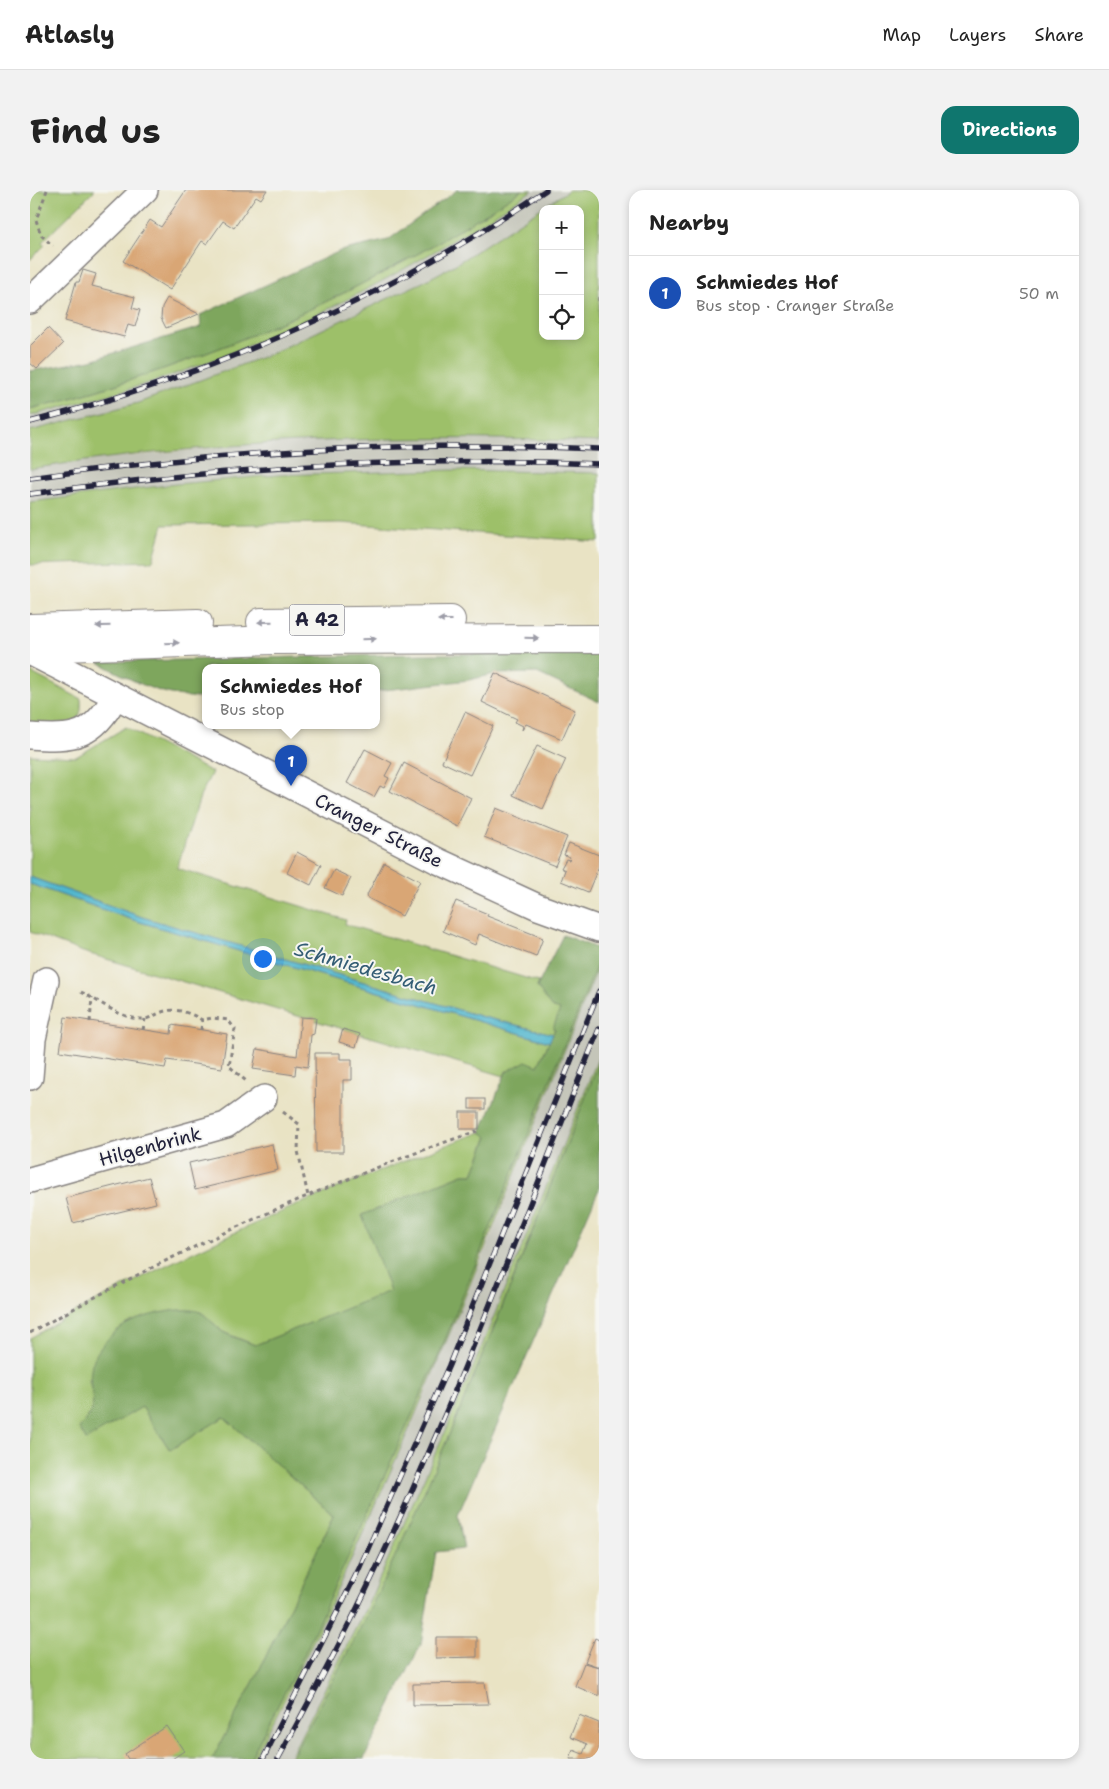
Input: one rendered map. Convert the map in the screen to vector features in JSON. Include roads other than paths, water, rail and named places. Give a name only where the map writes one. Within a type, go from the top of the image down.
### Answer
[{"type":"highway","name":"A 42","points":[[31,639],[358,619],[599,620]]},
{"type":"highway","name":"A 42","points":[[31,639],[71,646],[274,640],[599,639]]},
{"type":"street","points":[[30,301],[145,190]]},
{"type":"street","name":"Cranger Straße","points":[[31,639],[115,696],[438,861],[538,907],[599,929]]},
{"type":"street","points":[[30,736],[71,737],[86,732],[101,720],[115,696]]},
{"type":"street","points":[[30,1077],[33,1039],[46,980]]},
{"type":"street","name":"Hilgenbrink","points":[[30,1170],[30,1180],[226,1125],[264,1098]]},
{"type":"water","points":[[30,877],[142,917],[483,1017],[553,1034],[549,1042],[133,920],[30,884]]},
{"type":"railway","points":[[30,422],[99,403],[167,381],[234,356],[298,328],[362,298],[425,265],[486,229],[546,190]]},
{"type":"railway","points":[[30,478],[172,461],[314,450],[457,446],[599,449]]},
{"type":"railway","points":[[30,494],[172,477],[314,466],[456,462],[599,464]]},
{"type":"railway","points":[[263,1759],[359,1569],[449,1365],[599,991]]},
{"type":"railway","points":[[278,1759],[355,1613],[428,1453],[487,1312],[599,1029]]},
{"type":"place","name":"Schmiedes Hof","points":[[291,786]]},
{"type":"water label","name":"Schmiedesbach","points":[[366,968]]}]
